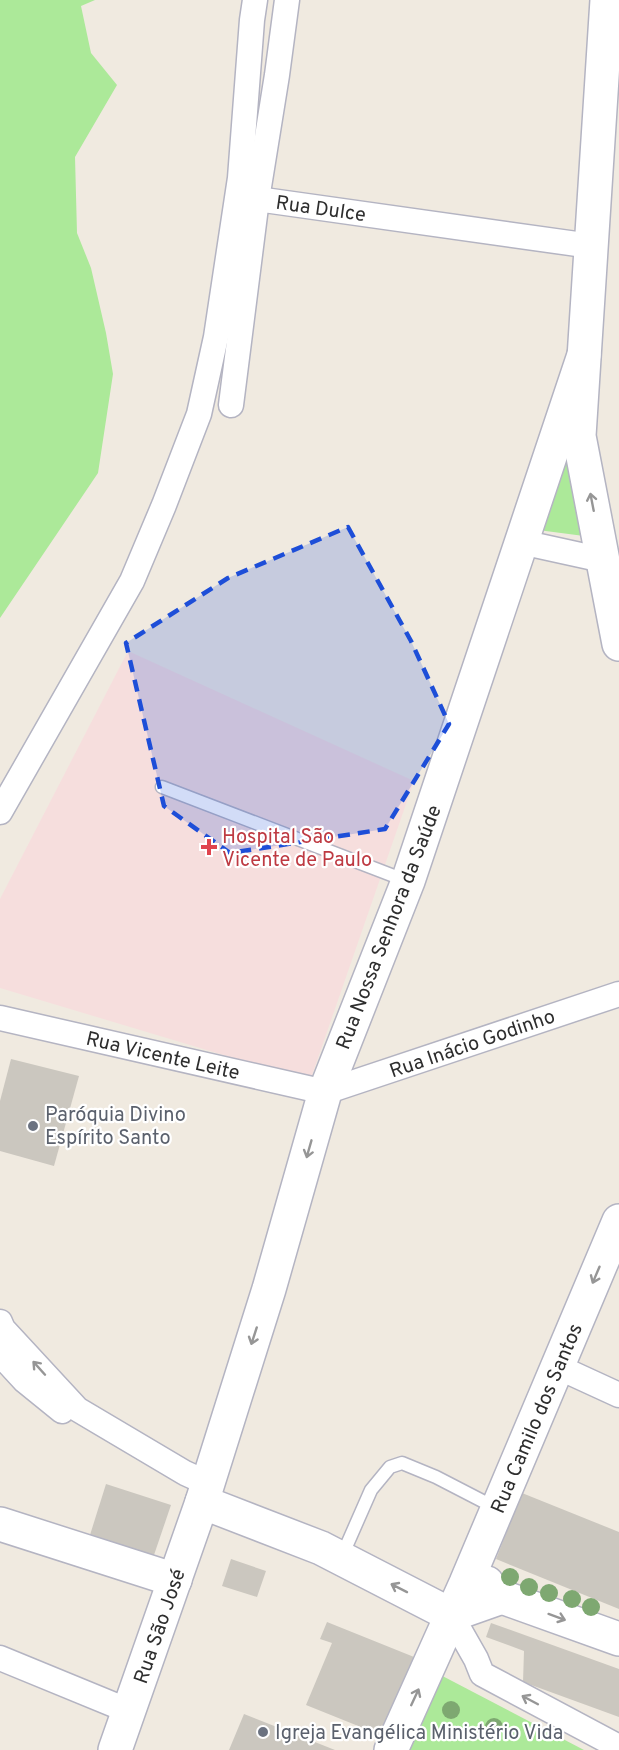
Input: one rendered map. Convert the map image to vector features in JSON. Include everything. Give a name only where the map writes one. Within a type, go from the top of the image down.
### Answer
[{"type":"street","points":[[247,201],[255,0]]},
{"type":"street","points":[[0,812],[132,581],[199,414],[277,75],[287,0]]},
{"type":"street","points":[[607,0],[609,131],[591,243],[579,436],[619,644]]},
{"type":"street","name":"Rua Dulce","points":[[231,405],[247,201],[591,243]]},
{"type":"street","name":"Rua Nossa Senhora da Saúde","points":[[205,1492],[269,1289],[325,1092],[408,881],[584,355]]},
{"type":"street","points":[[521,542],[603,560]]},
{"type":"street","name":"Rua Inácio Godinho","points":[[325,1092],[619,994]]},
{"type":"street","name":"Rua Vicente Leite","points":[[0,1018],[325,1092]]},
{"type":"street","name":"Rua Camilo dos Santos","points":[[391,1750],[498,1509],[619,1221]]},
{"type":"street","points":[[0,1322],[3,1329],[77,1409],[185,1473],[205,1492],[451,1615],[482,1674],[619,1747]]},
{"type":"street","points":[[0,1354],[25,1381],[80,1427],[161,1459]]},
{"type":"street","points":[[558,1366],[619,1395]]},
{"type":"street","name":"Rua São José","points":[[115,1750],[205,1492]]},
{"type":"street","points":[[0,1524],[175,1580]]},
{"type":"street","points":[[476,1559],[480,1574],[490,1588],[502,1597],[619,1639]]},
{"type":"street","points":[[451,1615],[502,1597]]},
{"type":"street","points":[[0,1658],[129,1711]]},
{"type":"lane","points":[[162,787],[408,881]]},
{"type":"lane","points":[[341,1558],[371,1490],[390,1467],[402,1463],[436,1477],[498,1509]]},
{"type":"highlighted area","points":[[348,527],[411,641],[449,724],[385,829],[230,853],[164,806],[126,643],[228,578]]},
{"type":"shaded area","name":"Hospital São Vicente de Paulo","points":[[128,651],[414,781],[310,1081],[0,988],[0,899]]},
{"type":"green space","points":[[0,0],[95,0],[81,6],[91,53],[117,85],[75,157],[77,233],[91,268],[113,374],[98,473],[0,618]]},
{"type":"green space","points":[[568,430],[584,536],[538,530]]},
{"type":"green space","points":[[431,1670],[584,1750],[398,1750]]},
{"type":"building","name":"Paróquia Divino Espírito Santo","points":[[11,1059],[79,1076],[54,1166],[0,1151],[0,1101]]},
{"type":"building","points":[[106,1484],[171,1505],[154,1555],[90,1535]]},
{"type":"building","points":[[522,1493],[619,1532],[619,1609],[496,1559]]},
{"type":"building","points":[[231,1559],[266,1571],[257,1597],[222,1586]]},
{"type":"building","points":[[327,1622],[424,1661],[393,1740],[306,1705],[332,1643],[320,1639]]},
{"type":"building","points":[[491,1623],[619,1669],[619,1717],[523,1682],[524,1651],[486,1637]]},
{"type":"building","name":"Igreja Evangélica Ministério Vida","points":[[244,1714],[335,1750],[229,1750]]},
{"type":"place","name":"Hospital São Vicente de Paulo","points":[[209,847]]},
{"type":"place","name":"Paróquia Divino Espírito Santo","points":[[33,1126]]},
{"type":"place","name":"Igreja Evangélica Ministério Vida","points":[[263,1732]]}]
